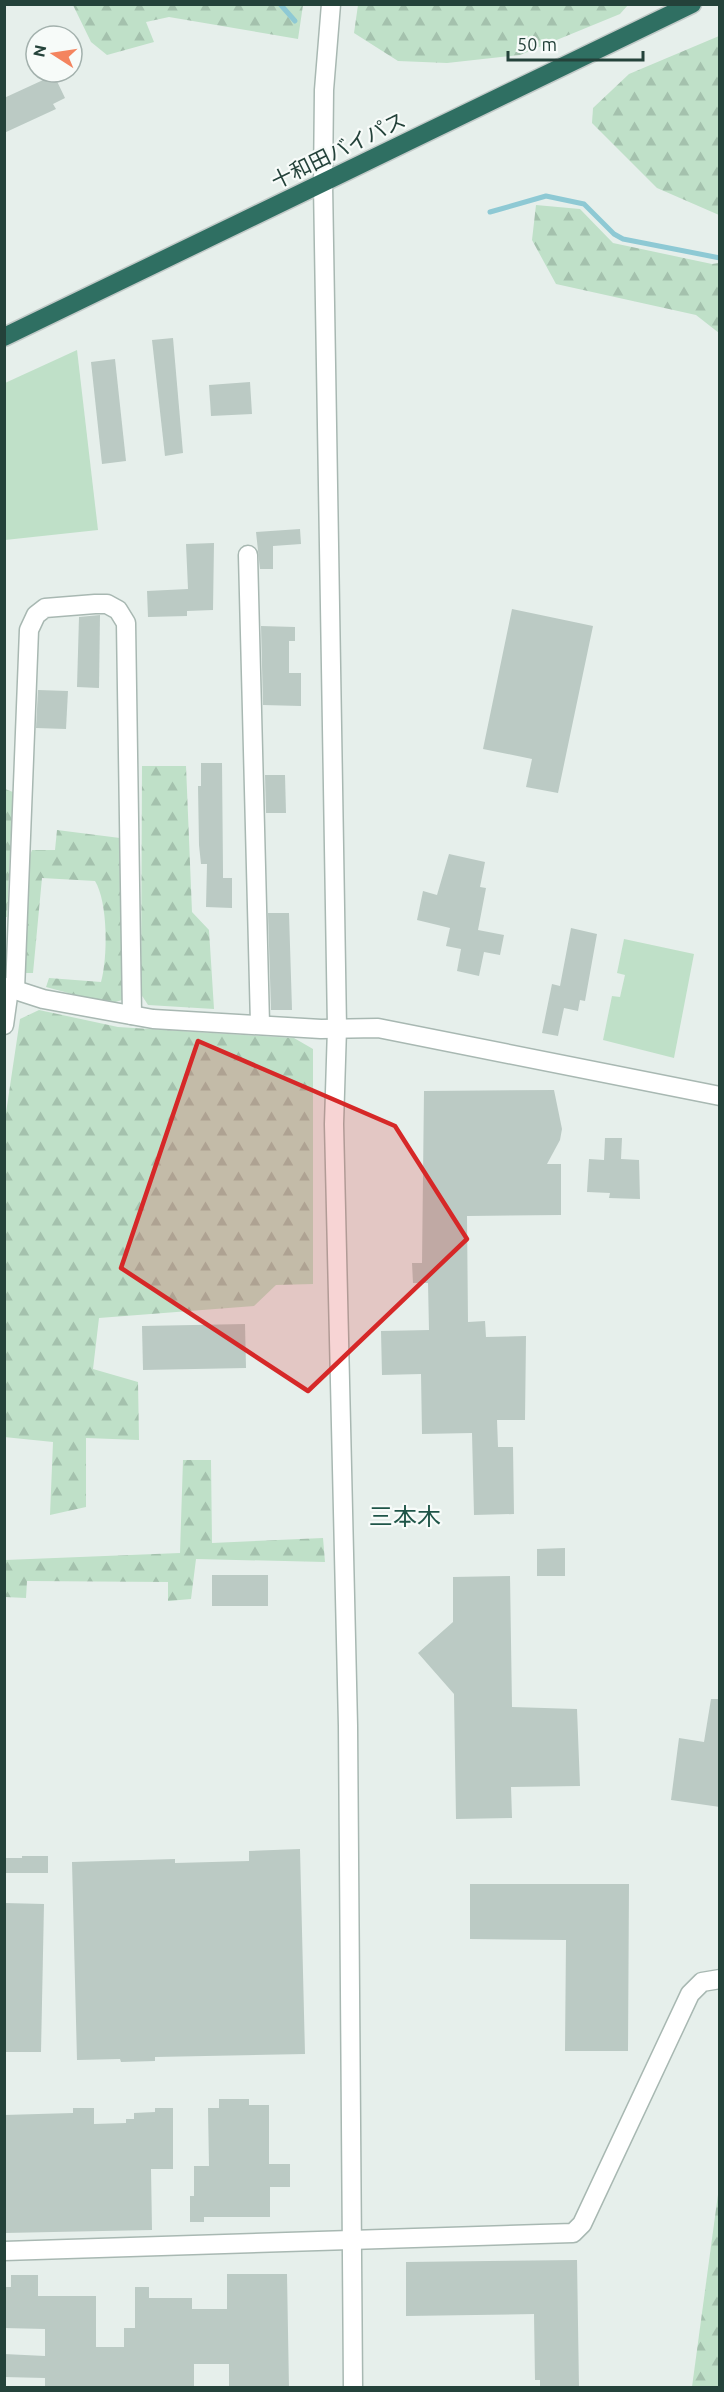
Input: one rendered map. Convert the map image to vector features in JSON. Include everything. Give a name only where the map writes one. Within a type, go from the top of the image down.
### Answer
[{"type":"highway","name":"十和田バイパス","points":[[4,337],[692,4]]},
{"type":"street","points":[[332,4],[324,90],[323,184],[337,1028],[334,1124],[346,1582],[352,2388]]},
{"type":"street","points":[[248,555],[260,1024]]},
{"type":"street","points":[[4,1025],[10,988],[29,630],[36,615],[45,608],[107,604],[117,610],[126,623],[132,1015]]},
{"type":"street","points":[[10,988],[43,999],[153,1019],[378,1028],[720,1096]]},
{"type":"street","points":[[4,2251],[573,2233],[582,2224],[690,1995],[702,1982],[720,1979]]},
{"type":"highlighted area","points":[[198,1041],[395,1126],[467,1239],[308,1391],[121,1268]]},
{"type":"green space","points":[[358,4],[628,5],[620,14],[520,55],[447,63],[398,61],[354,33]]},
{"type":"green space","points":[[73,5],[303,5],[298,39],[169,17],[146,22],[154,42],[107,55],[91,42]]},
{"type":"green space","points":[[719,36],[719,215],[657,188],[592,123],[593,108],[629,74]]},
{"type":"green space","points":[[536,205],[580,209],[613,243],[712,264],[719,263],[719,333],[696,315],[556,284],[532,240]]},
{"type":"green space","points":[[77,350],[98,530],[5,540],[5,383]]},
{"type":"green space","points":[[142,766],[186,766],[192,912],[209,930],[214,1009],[148,1005],[141,994]]},
{"type":"green space","points":[[5,789],[13,792],[7,917],[4,917]]},
{"type":"green space","points":[[57,830],[120,838],[122,1000],[109,1004],[46,987],[49,978],[101,982],[106,930],[102,902],[95,881],[42,878],[33,973],[21,973],[28,860],[32,850],[55,850]]},
{"type":"green space","points":[[624,939],[694,954],[674,1058],[603,1040],[612,996],[620,997],[625,975],[617,973]]},
{"type":"green space","points":[[39,1010],[118,1027],[294,1038],[313,1049],[313,1284],[276,1285],[254,1306],[99,1318],[93,1369],[138,1382],[139,1440],[86,1438],[86,1507],[50,1515],[53,1442],[4,1437],[4,1126],[20,1019]]},
{"type":"green space","points":[[183,1460],[211,1460],[212,1543],[323,1538],[325,1562],[196,1559],[191,1599],[168,1601],[168,1582],[27,1581],[26,1598],[5,1597],[5,1560],[180,1553]]},
{"type":"green space","points":[[719,2187],[719,2387],[692,2387]]},
{"type":"building","points":[[34,84],[58,84],[65,98],[53,104],[56,109],[4,133],[4,98]]},
{"type":"building","points":[[173,338],[183,453],[165,456],[152,340]]},
{"type":"building","points":[[115,359],[126,461],[102,464],[91,362]]},
{"type":"building","points":[[250,382],[252,414],[211,416],[209,385]]},
{"type":"building","points":[[300,529],[301,544],[273,546],[273,569],[260,569],[256,532]]},
{"type":"building","points":[[214,543],[213,610],[187,611],[187,616],[148,617],[147,591],[188,589],[186,544]]},
{"type":"building","points":[[512,609],[593,626],[558,793],[526,787],[532,759],[483,749]]},
{"type":"building","points":[[100,615],[99,688],[77,687],[79,617]]},
{"type":"building","points":[[261,626],[295,627],[295,641],[289,641],[289,673],[301,673],[301,706],[263,705]]},
{"type":"building","points":[[38,690],[68,691],[66,729],[36,728]]},
{"type":"building","points":[[201,763],[222,763],[223,878],[232,878],[232,908],[206,907],[207,864],[201,864],[199,845],[198,786],[201,786]]},
{"type":"building","points":[[265,775],[285,775],[286,813],[266,813]]},
{"type":"building","points":[[449,854],[485,862],[480,887],[486,888],[478,930],[504,935],[500,955],[484,952],[479,976],[457,971],[461,949],[446,946],[450,928],[417,920],[423,891],[437,895]]},
{"type":"building","points":[[268,913],[289,913],[292,1010],[271,1010]]},
{"type":"building","points":[[571,928],[597,934],[585,1001],[580,1000],[578,1011],[564,1008],[558,1036],[542,1033],[552,984],[560,986]]},
{"type":"building","points":[[554,1090],[562,1129],[560,1140],[547,1164],[561,1164],[561,1215],[467,1216],[468,1322],[485,1321],[486,1337],[526,1336],[525,1420],[497,1420],[498,1447],[513,1447],[514,1514],[474,1515],[472,1433],[422,1434],[421,1374],[382,1375],[381,1331],[429,1330],[428,1283],[413,1283],[412,1263],[422,1263],[424,1091]]},
{"type":"building","points":[[605,1138],[622,1138],[621,1159],[639,1160],[640,1199],[609,1198],[610,1193],[587,1192],[589,1159],[604,1160]]},
{"type":"building","points":[[245,1324],[246,1368],[143,1370],[142,1326]]},
{"type":"building","points":[[565,1548],[565,1576],[537,1576],[537,1549]]},
{"type":"building","points":[[212,1575],[268,1575],[268,1606],[212,1606]]},
{"type":"building","points":[[510,1576],[512,1707],[577,1709],[580,1786],[511,1787],[512,1818],[456,1819],[454,1694],[418,1653],[453,1622],[453,1577]]},
{"type":"building","points":[[711,1699],[720,1699],[720,1807],[671,1800],[679,1738],[704,1742]]},
{"type":"building","points":[[300,1849],[305,2054],[155,2057],[155,2061],[121,2062],[120,2059],[77,2060],[72,1862],[175,1859],[175,1863],[249,1861],[249,1851]]},
{"type":"building","points":[[22,1856],[48,1856],[48,1873],[4,1873],[4,1858],[22,1858]]},
{"type":"building","points":[[470,1884],[629,1884],[628,2051],[565,2051],[566,1940],[470,1939]]},
{"type":"building","points":[[4,1903],[44,1904],[41,2052],[4,2052]]},
{"type":"building","points":[[219,2099],[249,2099],[249,2105],[269,2105],[269,2164],[290,2164],[290,2187],[270,2187],[270,2217],[204,2217],[204,2222],[190,2222],[190,2196],[194,2196],[194,2166],[209,2166],[208,2108],[219,2108]]},
{"type":"building","points":[[73,2108],[94,2108],[94,2124],[126,2123],[126,2119],[134,2119],[134,2113],[155,2112],[155,2108],[173,2108],[173,2169],[151,2169],[152,2230],[4,2233],[4,2115],[73,2113]]},
{"type":"building","points":[[577,2260],[579,2388],[540,2388],[540,2380],[535,2380],[534,2314],[406,2316],[406,2262]]},
{"type":"building","points":[[227,2274],[287,2274],[289,2388],[229,2388],[229,2364],[194,2364],[194,2388],[45,2388],[45,2378],[4,2377],[4,2354],[45,2356],[45,2329],[4,2328],[4,2287],[11,2287],[11,2275],[38,2275],[38,2296],[96,2296],[96,2347],[124,2347],[124,2328],[135,2328],[135,2287],[149,2287],[149,2298],[192,2298],[192,2309],[227,2309]]},
{"type":"waterway","points":[[280,4],[295,21]]},
{"type":"waterway","points":[[490,212],[546,196],[584,204],[614,234],[623,239],[720,258]]},
{"type":"district","name":"三本木","points":[[405,1516]]}]
